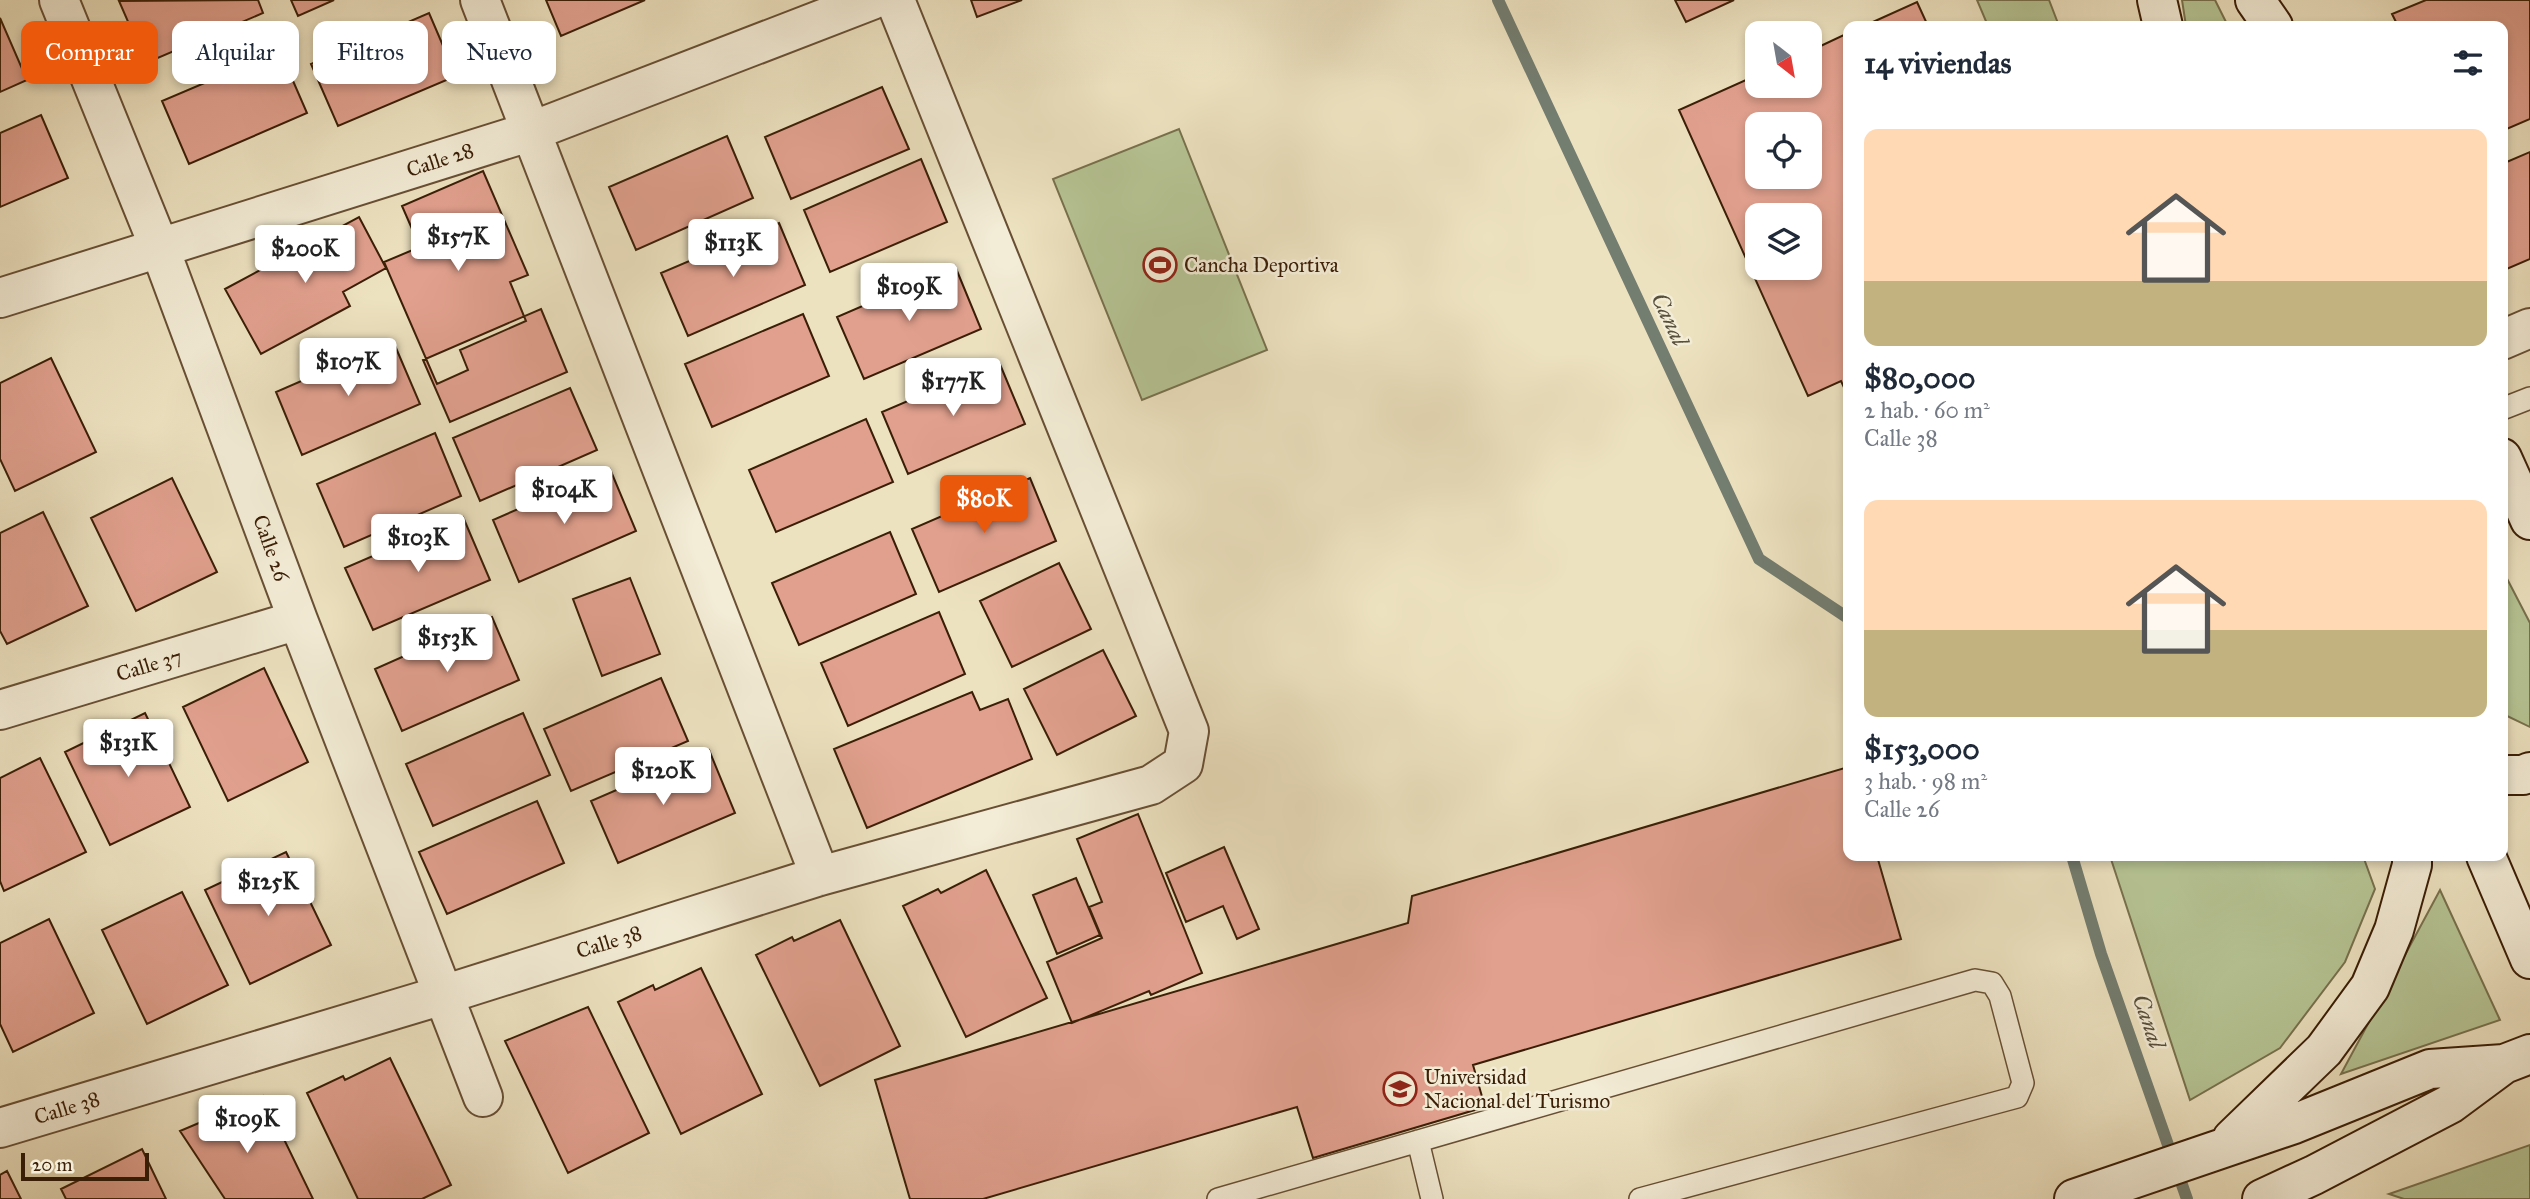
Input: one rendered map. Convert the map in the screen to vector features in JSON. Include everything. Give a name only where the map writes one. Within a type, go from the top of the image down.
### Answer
[{"type":"street","name":"Calle 26","points":[[59,0],[160,248],[298,620],[483,1097]]},
{"type":"street","points":[[480,0],[820,876]]},
{"type":"street","name":"Calle 28","points":[[0,298],[532,131],[872,0]]},
{"type":"street","name":"Calle 38","points":[[0,1128],[443,995],[820,876],[1151,785],[1183,764],[1189,731],[895,0]]},
{"type":"street","points":[[2157,0],[2162,21]]},
{"type":"street","points":[[2255,0],[2270,21]]},
{"type":"street","points":[[2508,337],[2530,328]]},
{"type":"street","points":[[2508,471],[2530,520]]},
{"type":"street","name":"Calle 37","points":[[0,710],[298,620]]},
{"type":"street","points":[[2508,775],[2530,772]]},
{"type":"street","points":[[2222,1148],[2324,1050],[2370,987],[2394,930],[2412,861]]},
{"type":"street","points":[[2488,861],[2530,959]]},
{"type":"street","points":[[2085,1195],[2294,1124],[2430,1069],[2517,1059]]},
{"type":"street","points":[[2262,1199],[2450,1104],[2517,1059]]},
{"type":"lane","points":[[2508,407],[2530,398]]},
{"type":"lane","points":[[1218,1199],[1975,980],[1992,983],[2000,996],[2023,1083],[2017,1097],[1640,1199]]},
{"type":"lane","points":[[1418,1141],[1432,1199]]},
{"type":"green space","points":[[1977,0],[2049,0],[2057,21],[1986,21]]},
{"type":"green space","points":[[2182,0],[2215,0],[2226,21],[2185,21]]},
{"type":"green space","name":"Cancha Deportiva","points":[[1179,129],[1267,350],[1142,400],[1053,179]]},
{"type":"green space","points":[[2508,581],[2530,623],[2530,727],[2508,716]]},
{"type":"green space","points":[[2112,861],[2365,861],[2375,889],[2345,962],[2280,1048],[2190,1100]]},
{"type":"green space","points":[[2440,890],[2500,1020],[2341,1074]]},
{"type":"green space","points":[[2530,1145],[2530,1199],[2404,1199],[2389,1194]]},
{"type":"building","points":[[258,0],[263,13],[244,21],[172,21],[172,52],[158,58],[158,21],[128,21],[119,1]]},
{"type":"building","points":[[291,0],[334,0],[298,16]]},
{"type":"building","points":[[546,0],[645,0],[561,36]]},
{"type":"building","points":[[971,0],[1022,0],[977,17]]},
{"type":"building","points":[[1675,0],[1734,0],[1686,22]]},
{"type":"building","points":[[2426,0],[2530,0],[2530,119],[2508,128],[2508,21],[2396,21],[2392,14]]},
{"type":"building","points":[[1917,2],[1926,21],[1875,21]]},
{"type":"building","points":[[429,13],[442,43],[442,82],[338,126],[320,84],[428,84],[428,21],[410,21]]},
{"type":"building","points":[[0,18],[21,66],[21,83],[0,92]]},
{"type":"building","points":[[1843,35],[1843,385],[1841,381],[1808,396],[1756,280],[1822,280],[1822,203],[1745,203],[1745,256],[1679,110],[1745,80],[1745,98],[1822,98],[1822,45]]},
{"type":"building","points":[[202,84],[294,84],[307,113],[189,164],[162,101]]},
{"type":"building","points":[[882,87],[909,149],[791,199],[765,137]]},
{"type":"building","points":[[41,115],[68,178],[0,207],[0,133]]},
{"type":"building","points":[[727,136],[753,198],[636,250],[609,187]]},
{"type":"building","points":[[2530,152],[2530,259],[2508,268],[2508,161]]},
{"type":"building","points":[[921,159],[947,222],[830,272],[804,210]]},
{"type":"building","points":[[483,171],[528,275],[510,282],[526,321],[460,350],[468,370],[437,384],[384,262],[420,247],[402,206]]},
{"type":"building","points":[[359,217],[386,268],[343,292],[350,306],[261,354],[225,289]]},
{"type":"building","points":[[779,223],[805,285],[688,336],[661,273]]},
{"type":"building","points":[[955,266],[981,329],[864,379],[837,317]]},
{"type":"building","points":[[541,309],[567,372],[450,422],[423,360]]},
{"type":"building","points":[[803,314],[829,376],[712,427],[685,364]]},
{"type":"building","points":[[393,341],[420,404],[302,455],[276,392]]},
{"type":"building","points":[[51,358],[96,452],[15,491],[0,459],[0,383]]},
{"type":"building","points":[[999,362],[1025,424],[908,474],[882,412]]},
{"type":"building","points":[[570,388],[597,450],[480,501],[453,438]]},
{"type":"building","points":[[866,419],[893,482],[776,532],[749,470]]},
{"type":"building","points":[[435,433],[461,496],[344,547],[317,484]]},
{"type":"building","points":[[610,469],[636,531],[519,582],[493,520]]},
{"type":"building","points":[[172,478],[217,572],[136,611],[91,518]]},
{"type":"building","points":[[1030,478],[1056,541],[939,592],[912,529]]},
{"type":"building","points":[[43,512],[88,606],[7,644],[0,631],[0,533]]},
{"type":"building","points":[[463,517],[490,580],[373,630],[345,568]]},
{"type":"building","points":[[890,532],[916,594],[799,645],[772,583]]},
{"type":"building","points":[[1059,563],[1091,629],[1012,667],[980,601]]},
{"type":"building","points":[[630,578],[660,654],[602,676],[573,599]]},
{"type":"building","points":[[939,612],[965,674],[848,726],[821,663]]},
{"type":"building","points":[[492,617],[519,680],[402,731],[375,669]]},
{"type":"building","points":[[1103,650],[1136,716],[1057,755],[1024,689]]},
{"type":"building","points":[[264,668],[308,762],[228,801],[183,707]]},
{"type":"building","points":[[661,678],[688,741],[571,791],[544,729]]},
{"type":"building","points":[[972,692],[980,710],[1008,699],[1032,759],[867,828],[834,749]]},
{"type":"building","points":[[145,713],[190,807],[110,845],[65,752]]},
{"type":"building","points":[[523,713],[550,775],[433,826],[406,764]]},
{"type":"building","points":[[709,750],[735,813],[618,863],[591,801]]},
{"type":"building","points":[[40,758],[86,852],[4,891],[0,881],[0,778]]},
{"type":"building","name":"Universidad Nacional del Turismo","points":[[1843,768],[1843,861],[1878,861],[1901,939],[1473,1065],[1485,1107],[1313,1158],[1297,1107],[983,1199],[910,1199],[875,1080],[1408,923],[1412,896]]},
{"type":"building","points":[[537,801],[564,863],[447,914],[419,852]]},
{"type":"building","points":[[1138,814],[1202,973],[1151,995],[1149,991],[1072,1023],[1047,962],[1102,938],[1089,907],[1102,902],[1077,839]]},
{"type":"building","points":[[1224,847],[1259,929],[1237,939],[1223,906],[1186,922],[1166,873]]},
{"type":"building","points":[[286,852],[331,945],[250,984],[205,890]]},
{"type":"building","points":[[986,870],[1047,998],[966,1037],[903,906],[938,889],[941,893]]},
{"type":"building","points":[[1076,878],[1100,935],[1057,954],[1033,895]]},
{"type":"building","points":[[182,892],[228,985],[147,1024],[102,930]]},
{"type":"building","points":[[49,919],[94,1013],[13,1052],[0,1024],[0,943]]},
{"type":"building","points":[[840,920],[900,1046],[820,1086],[756,955],[792,937],[794,941]]},
{"type":"building","points":[[701,968],[762,1094],[681,1134],[618,1002],[653,985],[655,990]]},
{"type":"building","points":[[588,1007],[649,1133],[568,1173],[505,1041]]},
{"type":"building","points":[[390,1058],[451,1185],[422,1199],[358,1199],[307,1093],[343,1076],[345,1080]]},
{"type":"building","points":[[263,1096],[313,1199],[225,1199],[180,1131]]},
{"type":"building","points":[[142,1149],[166,1199],[66,1199],[61,1189]]},
{"type":"building","points":[[7,1171],[21,1199],[0,1199],[0,1175]]},
{"type":"waterway","name":"Canal","points":[[1498,0],[1759,559],[1843,615]]},
{"type":"waterway","name":"Canal","points":[[2073,861],[2101,954],[2187,1199]]},
{"type":"place","name":"Cancha Deportiva","points":[[1160,265]]},
{"type":"place","name":"Universidad Nacional del Turismo","points":[[1400,1089]]}]
